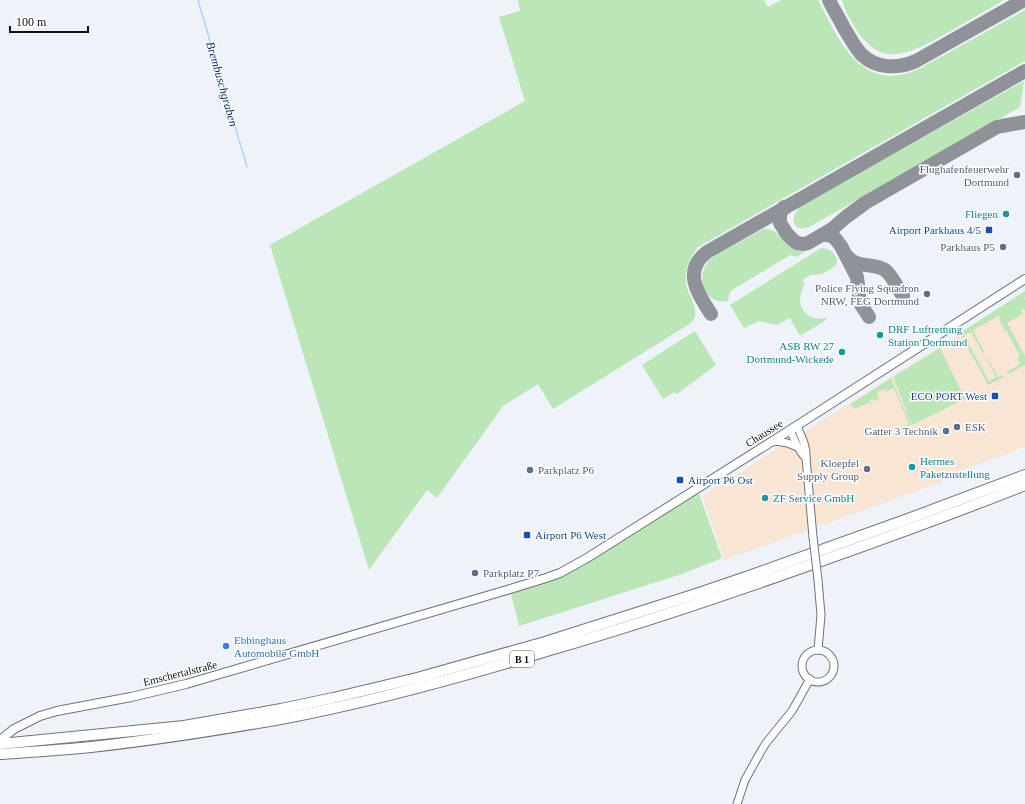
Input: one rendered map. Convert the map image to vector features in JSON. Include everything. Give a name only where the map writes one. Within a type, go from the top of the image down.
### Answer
[{"type":"highway","name":"B 1","points":[[2,742],[184,726],[281,709],[417,678],[545,642],[696,594],[901,522],[1025,475]]},
{"type":"highway","name":"B 1","points":[[0,754],[144,741],[284,718],[420,688],[575,643],[717,597],[872,543],[1025,485]]},
{"type":"main road","name":"Chaussee","points":[[507,590],[560,573],[574,565],[771,442],[1025,279]]},
{"type":"main road","name":"Emschertalstraße","points":[[2,742],[14,729],[40,716],[193,682],[507,590]]},
{"type":"street","points":[[793,428],[799,448],[806,458]]},
{"type":"street","points":[[793,428],[805,444],[807,452],[806,458],[821,615],[818,650]]},
{"type":"street","points":[[771,442],[780,441],[799,448]]},
{"type":"street","points":[[818,650],[828,653],[834,661],[831,676],[822,681],[814,681],[810,679],[803,671],[802,666],[805,657],[809,653],[818,650]]},
{"type":"street","points":[[737,804],[745,780],[760,753],[766,743],[792,711],[810,679]]},
{"type":"shaded area","points":[[1025,293],[1025,447],[942,478],[942,482],[724,560],[702,496]]},
{"type":"green space","points":[[518,0],[764,0],[768,7],[781,0],[818,0],[839,39],[848,52],[858,63],[870,71],[883,75],[906,74],[917,70],[1025,10],[1025,61],[698,247],[690,260],[686,275],[686,285],[695,309],[694,319],[691,323],[553,409],[538,384],[503,406],[437,498],[427,490],[369,570],[270,245],[525,101],[499,17],[520,11]]},
{"type":"green space","points":[[842,0],[1004,0],[924,45],[906,52],[887,54],[873,48],[860,35],[852,23]]},
{"type":"green space","points":[[1024,81],[1020,107],[811,226],[800,228],[794,224],[795,215],[801,206]]},
{"type":"green space","points":[[763,229],[770,229],[780,235],[793,248],[806,251],[797,257],[790,255],[732,290],[728,301],[719,301],[712,298],[706,293],[703,286],[702,278],[707,263],[713,257]]},
{"type":"green space","points":[[821,248],[833,252],[837,259],[837,263],[835,266],[822,274],[811,275],[802,281],[805,284],[800,298],[803,310],[807,314],[812,317],[826,318],[826,320],[800,336],[790,318],[777,325],[759,321],[744,328],[730,305]]},
{"type":"green space","points":[[1025,291],[1025,311],[1024,309],[1021,310],[1023,314],[1007,323],[1025,356],[1025,365],[1008,374],[1007,372],[1020,364],[1017,358],[1020,356],[1006,330],[1005,331],[999,319],[999,315],[973,330],[984,352],[983,353],[971,332],[964,335],[989,381],[996,377],[985,356],[998,377],[1003,375],[1004,377],[988,385],[960,333]]},
{"type":"green space","points":[[695,331],[716,365],[677,394],[674,392],[663,399],[642,365]]},
{"type":"green space","points":[[940,348],[965,399],[912,425],[893,377]]},
{"type":"green space","points":[[891,378],[911,425],[900,430],[899,428],[909,424],[894,388],[886,391],[884,389],[877,392],[879,399],[874,401],[873,399],[870,400],[871,402],[854,409],[851,404]]},
{"type":"green space","points":[[698,491],[722,558],[682,574],[519,626],[511,593],[553,580]]},
{"type":"waterway","name":"Brembuschgraben","points":[[198,0],[247,167]]},
{"type":"taxiway","points":[[829,0],[844,28],[861,54],[873,63],[887,66],[909,64],[916,61],[1024,0]]},
{"type":"taxiway","points":[[711,314],[697,291],[694,275],[695,267],[699,259],[707,252],[1025,71]]},
{"type":"taxiway","points":[[784,207],[780,214],[780,223],[787,234],[797,243],[808,243],[832,229],[865,203],[997,127],[1025,122]]},
{"type":"taxiway","points":[[822,235],[834,237],[841,246],[857,277],[860,303],[869,317]]},
{"type":"taxiway","points":[[847,256],[855,263],[875,266],[888,272],[903,296]]},
{"type":"place","name":"Flughafenfeuerwehr Dortmund","points":[[1017,175]]},
{"type":"place","name":"Fliegen","points":[[1006,214]]},
{"type":"place","name":"Airport Parkhaus 4/5","points":[[989,230]]},
{"type":"place","name":"Parkhaus P5","points":[[1003,247]]},
{"type":"place","name":"Police Flying Squadron NRW, FEG Dortmund","points":[[927,294]]},
{"type":"place","name":"DRF Luftrettung Station Dortmund","points":[[880,335]]},
{"type":"place","name":"ASB RW 27 Dortmund-Wickede","points":[[842,352]]},
{"type":"place","name":"ECO PORT West","points":[[995,396]]},
{"type":"place","name":"ESK","points":[[957,427]]},
{"type":"place","name":"Gatter 3 Technik","points":[[946,431]]},
{"type":"place","name":"Hermes Paketzustellung","points":[[912,467]]},
{"type":"place","name":"Kloepfel Supply Group","points":[[867,469]]},
{"type":"place","name":"Parkplatz P6","points":[[530,470]]},
{"type":"place","name":"Airport P6 Ost","points":[[680,480]]},
{"type":"place","name":"ZF Service GmbH","points":[[765,498]]},
{"type":"place","name":"Airport P6 West","points":[[527,535]]},
{"type":"place","name":"Parkplatz P7","points":[[475,573]]},
{"type":"place","name":"Ebbinghaus Automobile GmbH","points":[[226,646]]}]
